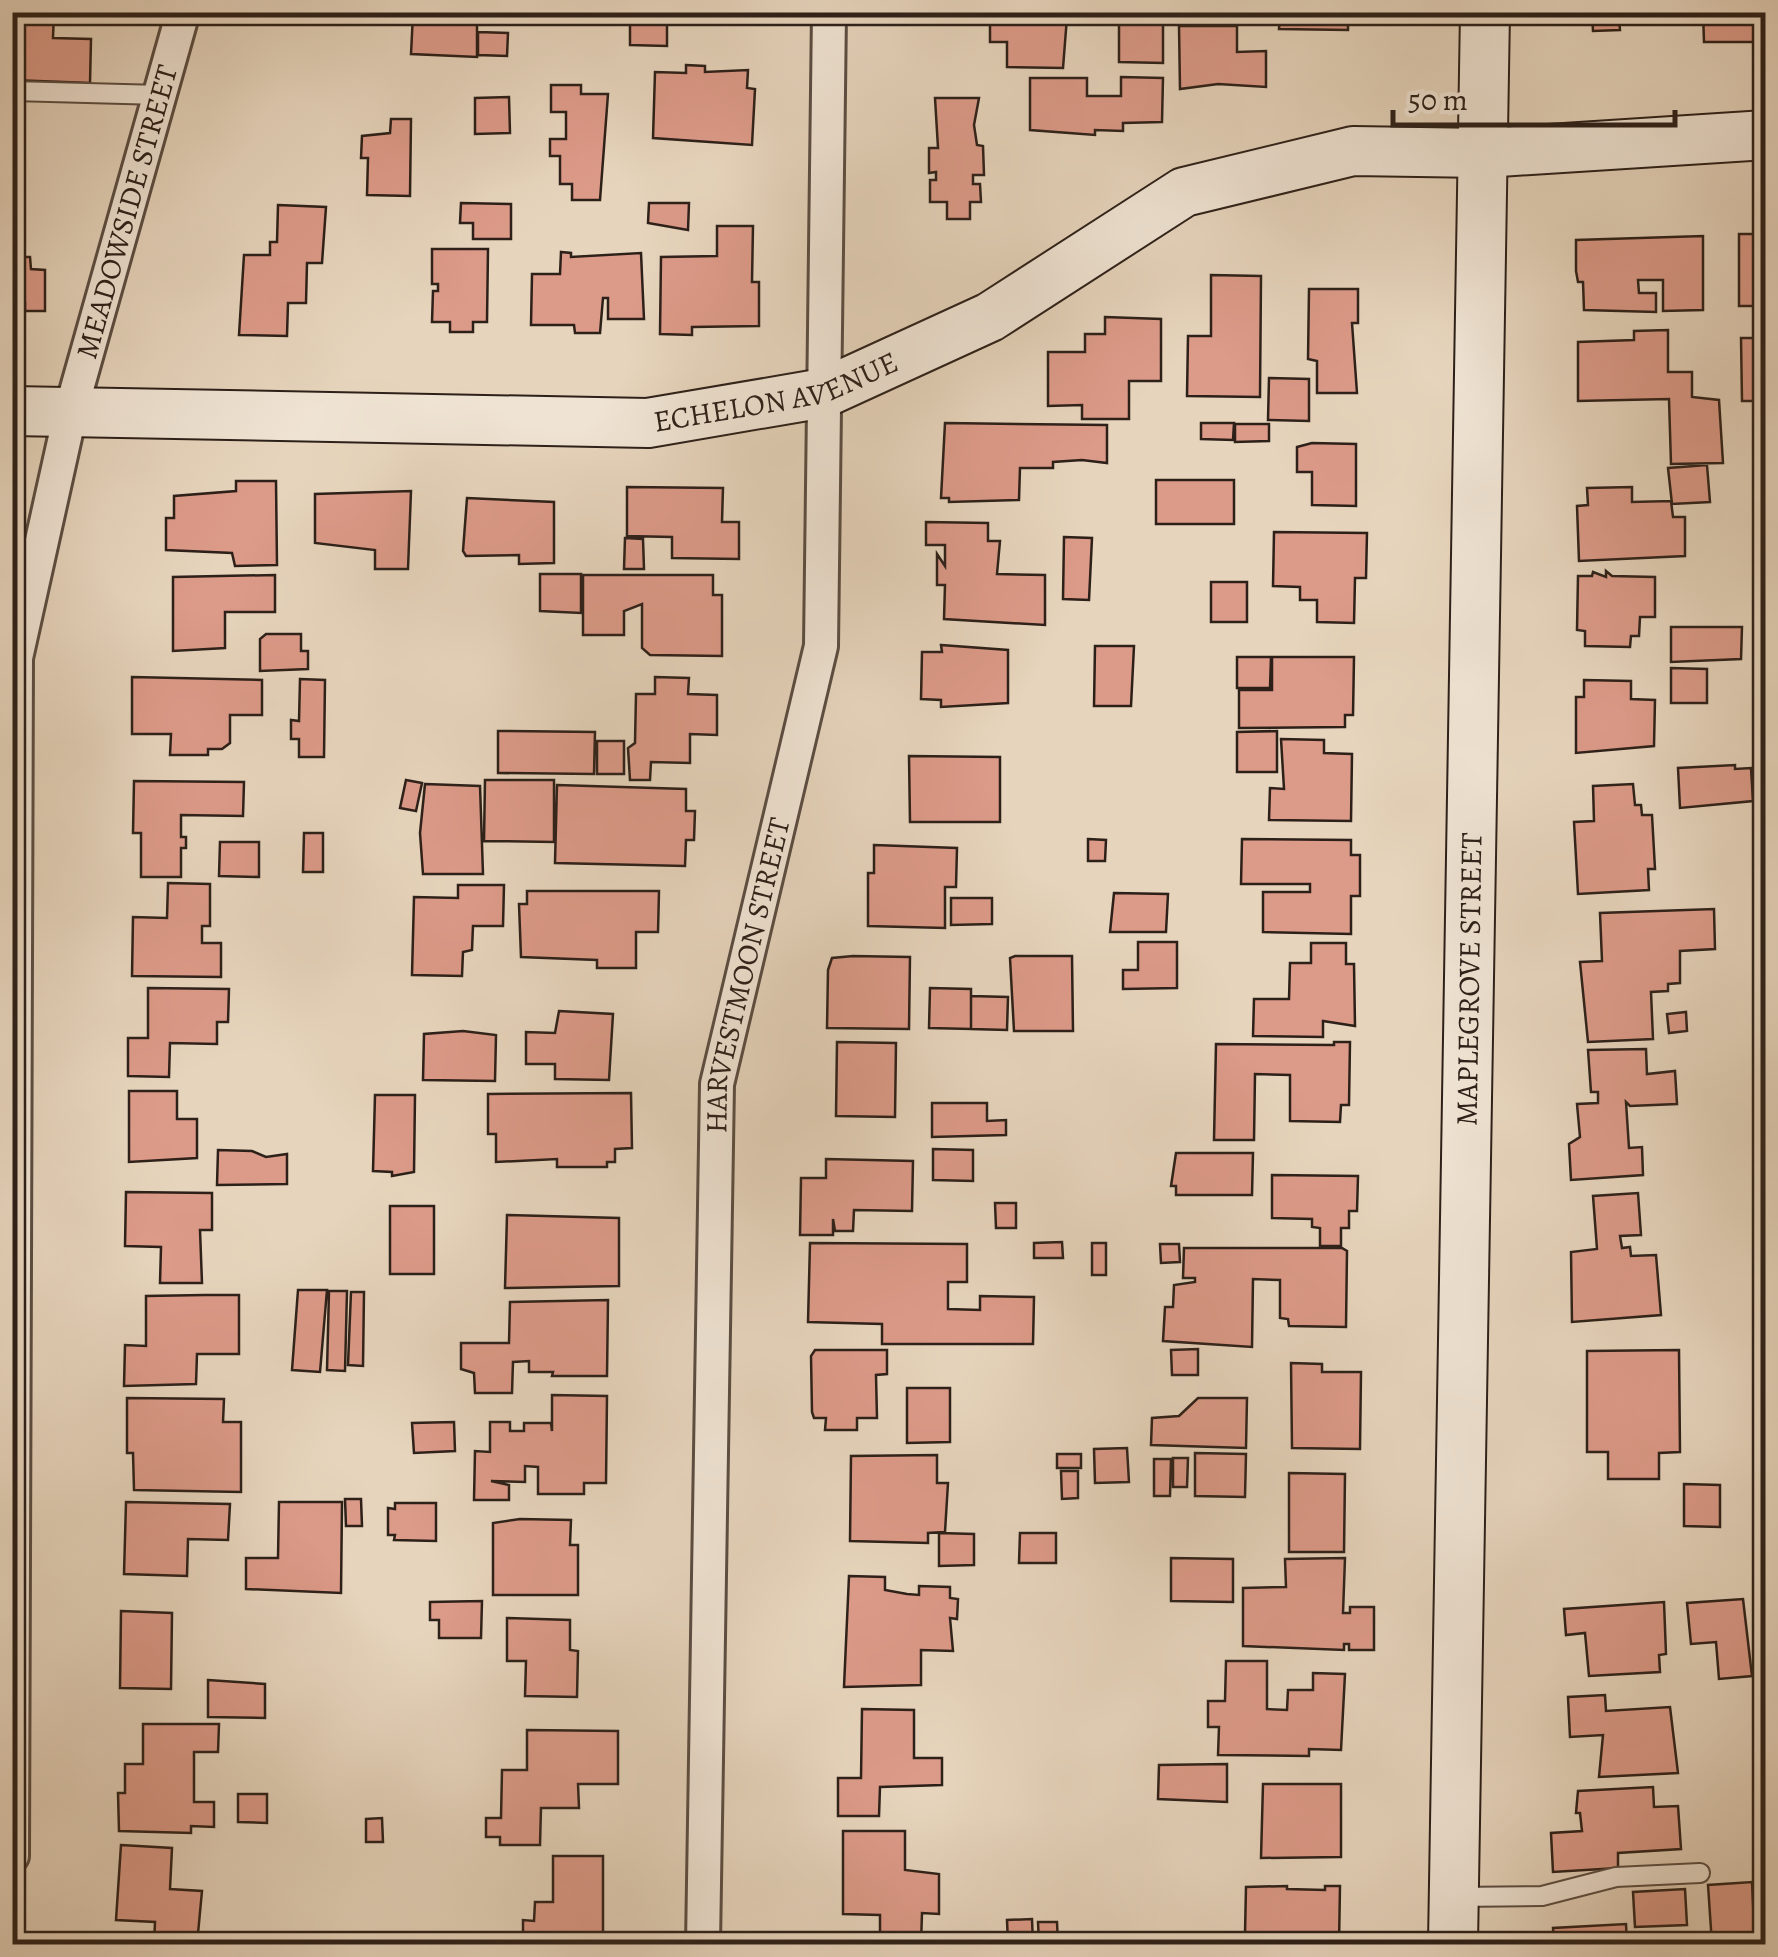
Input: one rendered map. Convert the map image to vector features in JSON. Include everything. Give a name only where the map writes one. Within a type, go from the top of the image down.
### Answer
[{"type":"street","name":"MEADOWSIDE STREET","points":[[12,1856],[16,658],[70,410],[183,12]]},
{"type":"street","name":"HARVESTMOON STREET","points":[[704,1944],[717,1084],[821,646],[830,12]]},
{"type":"street","name":"MAPLEGROVE STREET","points":[[1453,1944],[1485,12]]},
{"type":"street","name":"ECHELON AVENUE","points":[[12,411],[648,423],[824,393],[990,316],[1184,192],[1353,151],[1484,153],[1766,134]]},
{"type":"lane","points":[[12,91],[161,95]]},
{"type":"lane","points":[[1454,1897],[1542,1896],[1616,1877],[1700,1873]]},
{"type":"building","points":[[12,12],[54,12],[53,38],[91,39],[90,83],[12,80]]},
{"type":"building","points":[[481,12],[477,13],[477,57],[411,54],[413,14]]},
{"type":"building","points":[[990,12],[1084,12],[1084,17],[1067,17],[1063,68],[1007,67],[1007,42],[990,42]]},
{"type":"building","points":[[1348,12],[1348,30],[1279,29],[1280,15]]},
{"type":"building","points":[[1592,12],[1647,12],[1647,17],[1619,19],[1620,30],[1593,31]]},
{"type":"building","points":[[1703,12],[1760,12],[1761,42],[1704,42]]},
{"type":"building","points":[[630,13],[667,14],[667,46],[630,45]]},
{"type":"building","points":[[1119,21],[1163,22],[1163,63],[1119,62]]},
{"type":"building","points":[[1179,26],[1237,26],[1237,52],[1266,51],[1266,87],[1218,84],[1180,89]]},
{"type":"building","points":[[478,32],[508,33],[507,56],[478,55]]},
{"type":"building","points":[[686,65],[705,66],[705,72],[748,70],[747,88],[755,89],[752,145],[653,138],[655,72],[686,73]]},
{"type":"building","points":[[1121,77],[1163,78],[1162,122],[1123,123],[1123,131],[1095,130],[1095,135],[1030,130],[1030,78],[1087,78],[1087,96],[1121,96]]},
{"type":"building","points":[[551,85],[581,85],[581,94],[608,94],[600,200],[572,200],[572,184],[560,184],[560,156],[550,156],[550,139],[566,139],[566,112],[551,112]]},
{"type":"building","points":[[509,97],[510,133],[475,134],[475,98]]},
{"type":"building","points":[[935,98],[979,98],[974,125],[977,145],[983,146],[984,175],[973,175],[973,184],[980,184],[981,202],[970,202],[970,219],[947,219],[947,202],[930,202],[930,180],[936,180],[936,172],[929,173],[929,148],[938,148]]},
{"type":"building","points":[[391,119],[411,119],[410,196],[367,195],[368,158],[361,158],[362,136],[390,133]]},
{"type":"building","points":[[461,203],[511,204],[511,239],[473,239],[473,223],[460,223]]},
{"type":"building","points":[[649,203],[689,203],[688,230],[648,223]]},
{"type":"building","points":[[278,205],[326,207],[322,263],[307,263],[306,303],[288,303],[287,336],[239,335],[244,255],[270,255],[270,242],[277,242]]},
{"type":"building","points":[[717,226],[753,226],[752,282],[759,282],[759,326],[692,327],[692,335],[660,334],[661,257],[717,256]]},
{"type":"building","points":[[1739,234],[1766,234],[1766,322],[1759,322],[1759,306],[1739,306]]},
{"type":"building","points":[[1703,236],[1703,310],[1663,311],[1663,280],[1638,280],[1639,293],[1656,293],[1656,312],[1584,310],[1583,282],[1578,282],[1576,271],[1576,240]]},
{"type":"building","points":[[432,249],[488,249],[487,322],[473,322],[473,332],[450,332],[450,322],[432,322],[433,291],[438,291],[438,284],[432,284]]},
{"type":"building","points":[[561,252],[571,253],[571,257],[641,253],[644,319],[608,319],[608,298],[603,298],[600,333],[575,333],[574,325],[531,325],[532,274],[560,274]]},
{"type":"building","points":[[12,257],[30,257],[31,269],[45,270],[45,311],[25,311],[25,303],[12,303]]},
{"type":"building","points":[[1211,275],[1261,276],[1260,397],[1187,396],[1188,336],[1211,336]]},
{"type":"building","points":[[1309,289],[1358,289],[1358,323],[1352,323],[1357,393],[1317,393],[1317,361],[1308,359]]},
{"type":"building","points":[[1105,317],[1161,319],[1161,381],[1129,381],[1129,419],[1082,419],[1082,405],[1048,406],[1048,352],[1085,352],[1085,334],[1105,334]]},
{"type":"building","points":[[1668,330],[1668,372],[1692,372],[1692,397],[1719,400],[1723,463],[1671,464],[1669,399],[1578,401],[1578,342],[1634,340],[1634,331]]},
{"type":"building","points":[[1741,338],[1766,338],[1766,382],[1756,382],[1756,401],[1742,401]]},
{"type":"building","points":[[1269,378],[1309,379],[1309,421],[1268,420]]},
{"type":"building","points":[[945,423],[1107,425],[1107,463],[1082,460],[1053,462],[1053,468],[1020,468],[1019,500],[949,502],[949,498],[941,498]]},
{"type":"building","points":[[1201,423],[1234,423],[1233,440],[1201,439]]},
{"type":"building","points":[[1235,424],[1269,424],[1269,441],[1235,442]]},
{"type":"building","points":[[1312,443],[1356,444],[1356,506],[1312,505],[1312,472],[1297,472],[1297,447]]},
{"type":"building","points":[[1707,465],[1710,502],[1672,504],[1668,468]]},
{"type":"building","points":[[1156,480],[1234,480],[1234,524],[1156,524]]},
{"type":"building","points":[[236,481],[276,481],[277,565],[235,566],[232,553],[166,550],[166,518],[174,518],[174,496],[236,491]]},
{"type":"building","points":[[627,487],[723,488],[722,522],[739,522],[739,559],[672,558],[672,537],[627,536]]},
{"type":"building","points":[[1632,487],[1632,502],[1671,501],[1673,517],[1685,517],[1685,556],[1579,561],[1577,506],[1588,505],[1587,488]]},
{"type":"building","points":[[411,491],[408,569],[375,569],[375,550],[315,543],[315,494]]},
{"type":"building","points":[[467,498],[554,502],[554,563],[519,564],[519,555],[466,556],[463,551]]},
{"type":"building","points":[[926,522],[988,523],[988,541],[1000,541],[997,574],[1045,575],[1045,625],[944,619],[945,585],[937,585],[937,554],[945,566],[945,545],[926,545]]},
{"type":"building","points":[[1274,532],[1367,533],[1366,578],[1355,578],[1354,623],[1317,622],[1317,600],[1300,600],[1300,587],[1273,586]]},
{"type":"building","points":[[1064,537],[1092,538],[1089,600],[1063,599]]},
{"type":"building","points":[[625,538],[643,539],[644,569],[624,569]]},
{"type":"building","points":[[1606,571],[1612,576],[1655,577],[1655,617],[1640,617],[1639,636],[1631,636],[1630,647],[1585,646],[1585,631],[1577,630],[1578,576],[1592,576],[1593,572],[1606,577]]},
{"type":"building","points":[[540,574],[581,574],[581,613],[540,611]]},
{"type":"building","points":[[275,575],[275,612],[225,612],[225,648],[173,651],[173,577]]},
{"type":"building","points":[[583,575],[713,575],[713,595],[722,595],[722,656],[650,655],[642,648],[642,604],[624,611],[624,635],[583,635]]},
{"type":"building","points":[[1211,582],[1247,582],[1247,622],[1211,622]]},
{"type":"building","points":[[1671,627],[1742,627],[1741,659],[1671,662]]},
{"type":"building","points":[[266,634],[301,634],[301,651],[308,651],[308,669],[260,671],[260,639]]},
{"type":"building","points":[[941,645],[1008,650],[1008,703],[941,707],[941,700],[921,699],[922,652],[942,652]]},
{"type":"building","points":[[1095,646],[1134,646],[1131,706],[1094,706]]},
{"type":"building","points":[[1237,657],[1271,657],[1270,688],[1237,688]]},
{"type":"building","points":[[1272,657],[1354,657],[1353,715],[1345,715],[1345,727],[1239,728],[1239,690],[1272,690]]},
{"type":"building","points":[[1671,668],[1707,669],[1707,703],[1671,703]]},
{"type":"building","points":[[132,677],[262,680],[262,715],[230,715],[230,743],[222,749],[208,749],[208,755],[170,755],[171,734],[132,734]]},
{"type":"building","points":[[655,677],[689,678],[688,694],[717,695],[717,735],[690,734],[690,763],[651,762],[650,780],[630,780],[628,748],[635,743],[636,694],[655,694]]},
{"type":"building","points":[[300,679],[325,680],[324,757],[299,757],[299,739],[291,739],[291,720],[299,721]]},
{"type":"building","points":[[1584,680],[1631,681],[1631,699],[1655,700],[1654,746],[1576,753],[1576,697],[1584,697]]},
{"type":"building","points":[[498,731],[595,732],[594,774],[498,773]]},
{"type":"building","points":[[1277,731],[1277,772],[1237,772],[1237,732]]},
{"type":"building","points":[[1281,739],[1324,740],[1324,753],[1352,754],[1351,821],[1269,820],[1270,788],[1284,789]]},
{"type":"building","points":[[597,741],[624,741],[624,774],[597,774]]},
{"type":"building","points":[[909,756],[1000,757],[1000,822],[910,822]]},
{"type":"building","points":[[1735,765],[1735,769],[1751,768],[1753,801],[1680,808],[1678,768]]},
{"type":"building","points":[[406,780],[422,783],[416,811],[400,808]]},
{"type":"building","points":[[485,780],[554,780],[554,842],[484,841]]},
{"type":"building","points":[[134,781],[244,782],[243,816],[181,815],[181,837],[186,837],[186,848],[181,848],[181,877],[141,877],[141,833],[133,833]]},
{"type":"building","points":[[425,784],[480,786],[483,874],[423,874],[420,833]]},
{"type":"building","points":[[1633,784],[1635,805],[1641,805],[1642,815],[1652,815],[1655,869],[1648,869],[1649,890],[1578,894],[1574,822],[1594,821],[1593,786]]},
{"type":"building","points":[[557,785],[686,789],[686,811],[695,811],[694,840],[686,840],[685,866],[555,863]]},
{"type":"building","points":[[304,833],[323,833],[323,872],[303,872]]},
{"type":"building","points":[[1088,839],[1106,840],[1105,861],[1088,861]]},
{"type":"building","points":[[1242,839],[1351,840],[1351,855],[1360,855],[1360,896],[1351,896],[1351,934],[1263,932],[1263,892],[1310,892],[1310,884],[1241,884]]},
{"type":"building","points":[[220,842],[259,842],[259,877],[219,876]]},
{"type":"building","points":[[874,845],[957,848],[956,887],[945,887],[945,928],[868,926],[868,873],[874,873]]},
{"type":"building","points":[[168,883],[210,884],[210,926],[202,926],[202,943],[221,943],[221,977],[132,976],[133,917],[167,918]]},
{"type":"building","points":[[458,885],[504,885],[503,926],[473,926],[472,950],[463,952],[462,976],[412,975],[414,897],[458,898]]},
{"type":"building","points":[[527,891],[659,891],[658,932],[636,932],[636,968],[597,968],[597,960],[521,957],[519,904],[527,904]]},
{"type":"building","points":[[1114,893],[1168,894],[1166,932],[1110,932]]},
{"type":"building","points":[[951,898],[992,898],[992,924],[951,925]]},
{"type":"building","points":[[1714,909],[1715,949],[1680,951],[1680,983],[1668,984],[1668,991],[1651,992],[1653,1039],[1588,1042],[1580,962],[1602,961],[1600,913]]},
{"type":"building","points":[[1138,942],[1177,942],[1177,988],[1123,989],[1123,970],[1138,970]]},
{"type":"building","points":[[1311,943],[1346,943],[1346,964],[1354,964],[1355,1026],[1323,1021],[1323,1037],[1253,1036],[1254,999],[1289,999],[1290,963],[1311,963]]},
{"type":"building","points":[[1072,956],[1073,1031],[1014,1031],[1010,958]]},
{"type":"building","points":[[910,957],[909,1029],[827,1028],[828,970],[832,958]]},
{"type":"building","points":[[148,988],[229,989],[228,1022],[217,1022],[217,1044],[170,1043],[169,1077],[128,1076],[128,1038],[148,1038]]},
{"type":"building","points":[[930,988],[971,989],[971,1029],[929,1028]]},
{"type":"building","points":[[971,996],[1008,997],[1007,1030],[971,1029]]},
{"type":"building","points":[[559,1011],[613,1014],[609,1080],[555,1079],[555,1064],[526,1064],[526,1032],[555,1033]]},
{"type":"building","points":[[1686,1012],[1687,1031],[1669,1033],[1667,1014]]},
{"type":"building","points":[[463,1031],[496,1035],[495,1081],[423,1080],[424,1034]]},
{"type":"building","points":[[837,1042],[896,1043],[895,1117],[836,1116]]},
{"type":"building","points":[[1350,1042],[1349,1105],[1341,1105],[1340,1122],[1290,1121],[1290,1075],[1255,1074],[1254,1140],[1214,1140],[1216,1044]]},
{"type":"building","points":[[1646,1049],[1647,1074],[1675,1071],[1677,1104],[1630,1106],[1626,1102],[1629,1148],[1642,1147],[1643,1175],[1571,1180],[1569,1144],[1580,1137],[1577,1104],[1598,1103],[1598,1092],[1591,1092],[1588,1050]]},
{"type":"building","points":[[129,1091],[177,1091],[177,1119],[197,1119],[197,1158],[129,1162]]},
{"type":"building","points":[[631,1093],[632,1148],[615,1149],[615,1162],[607,1162],[607,1167],[557,1167],[557,1159],[496,1162],[496,1134],[488,1134],[488,1094]]},
{"type":"building","points":[[375,1095],[415,1095],[414,1172],[392,1176],[392,1172],[373,1171]]},
{"type":"building","points":[[932,1103],[987,1103],[987,1121],[1006,1120],[1006,1135],[932,1137]]},
{"type":"building","points":[[933,1149],[973,1150],[973,1181],[933,1180]]},
{"type":"building","points":[[218,1150],[252,1151],[266,1157],[287,1154],[287,1184],[217,1185]]},
{"type":"building","points":[[1176,1153],[1253,1153],[1252,1195],[1176,1195],[1176,1186],[1171,1186]]},
{"type":"building","points":[[826,1159],[913,1161],[912,1211],[854,1210],[853,1231],[835,1231],[833,1219],[833,1235],[800,1235],[801,1178],[826,1178]]},
{"type":"building","points":[[1272,1175],[1358,1176],[1357,1211],[1349,1211],[1349,1228],[1341,1228],[1341,1246],[1320,1246],[1320,1228],[1312,1227],[1312,1219],[1272,1218]]},
{"type":"building","points":[[126,1192],[212,1193],[212,1230],[200,1230],[202,1283],[160,1283],[161,1247],[125,1246]]},
{"type":"building","points":[[1638,1193],[1641,1235],[1620,1236],[1622,1248],[1630,1247],[1631,1256],[1656,1255],[1661,1315],[1572,1322],[1571,1252],[1597,1249],[1593,1196]]},
{"type":"building","points":[[995,1203],[1016,1203],[1016,1228],[996,1228]]},
{"type":"building","points":[[390,1206],[434,1206],[434,1274],[390,1274]]},
{"type":"building","points":[[507,1215],[619,1218],[619,1286],[505,1288]]},
{"type":"building","points":[[1062,1242],[1063,1258],[1034,1258],[1034,1243]]},
{"type":"building","points":[[810,1243],[967,1244],[967,1282],[948,1282],[948,1309],[980,1310],[980,1296],[1034,1297],[1033,1344],[882,1344],[882,1324],[808,1322]]},
{"type":"building","points":[[1092,1243],[1106,1243],[1106,1275],[1092,1275]]},
{"type":"building","points":[[1160,1244],[1179,1244],[1180,1262],[1161,1263]]},
{"type":"building","points":[[1184,1248],[1342,1248],[1347,1251],[1346,1327],[1289,1326],[1288,1319],[1280,1318],[1280,1280],[1253,1279],[1252,1347],[1163,1341],[1165,1307],[1173,1307],[1174,1285],[1195,1282],[1195,1278],[1183,1278]]},
{"type":"building","points":[[298,1290],[327,1290],[320,1372],[292,1370]]},
{"type":"building","points":[[329,1291],[347,1291],[345,1371],[327,1370]]},
{"type":"building","points":[[351,1292],[364,1292],[363,1366],[348,1365]]},
{"type":"building","points":[[239,1295],[239,1354],[197,1354],[196,1384],[124,1386],[125,1345],[146,1346],[146,1296]]},
{"type":"building","points":[[608,1300],[607,1376],[552,1376],[553,1372],[529,1372],[529,1361],[513,1362],[512,1393],[475,1393],[474,1373],[461,1369],[461,1343],[509,1343],[510,1302]]},
{"type":"building","points":[[1198,1349],[1198,1375],[1172,1375],[1171,1350]]},
{"type":"building","points":[[815,1350],[887,1350],[887,1374],[876,1375],[877,1418],[857,1418],[857,1430],[825,1430],[826,1418],[814,1418],[811,1356]]},
{"type":"building","points":[[1679,1350],[1680,1452],[1659,1453],[1659,1479],[1608,1479],[1608,1452],[1587,1452],[1587,1351]]},
{"type":"building","points":[[1291,1363],[1322,1364],[1322,1372],[1361,1372],[1360,1449],[1292,1448]]},
{"type":"building","points":[[907,1388],[950,1388],[950,1442],[907,1443]]},
{"type":"building","points":[[552,1395],[607,1396],[606,1483],[584,1483],[584,1494],[538,1494],[538,1467],[525,1466],[525,1482],[491,1481],[509,1485],[509,1500],[474,1500],[475,1451],[490,1452],[490,1422],[510,1422],[510,1431],[524,1431],[524,1423],[551,1423],[552,1431]]},
{"type":"building","points":[[127,1398],[224,1399],[223,1422],[241,1422],[241,1492],[134,1490],[133,1453],[127,1453]]},
{"type":"building","points":[[1198,1398],[1247,1398],[1246,1448],[1151,1445],[1152,1418],[1179,1416]]},
{"type":"building","points":[[454,1422],[455,1451],[414,1453],[412,1423]]},
{"type":"building","points":[[1127,1448],[1129,1482],[1095,1483],[1094,1449]]},
{"type":"building","points":[[1195,1453],[1246,1454],[1245,1497],[1195,1496]]},
{"type":"building","points":[[1057,1454],[1081,1454],[1081,1468],[1057,1468]]},
{"type":"building","points":[[937,1455],[937,1483],[948,1483],[945,1532],[928,1533],[928,1543],[850,1541],[851,1456]]},
{"type":"building","points":[[1173,1458],[1188,1458],[1187,1487],[1173,1487]]},
{"type":"building","points":[[1154,1459],[1171,1459],[1170,1496],[1154,1496]]},
{"type":"building","points":[[1061,1471],[1078,1471],[1078,1498],[1062,1499]]},
{"type":"building","points":[[1289,1473],[1345,1474],[1344,1552],[1289,1552]]},
{"type":"building","points":[[1684,1484],[1720,1485],[1720,1527],[1684,1526]]},
{"type":"building","points":[[345,1499],[361,1499],[362,1526],[346,1526]]},
{"type":"building","points":[[126,1502],[230,1504],[228,1540],[188,1539],[187,1576],[124,1574]]},
{"type":"building","points":[[279,1502],[342,1502],[341,1593],[246,1589],[246,1558],[278,1558]]},
{"type":"building","points":[[395,1503],[436,1503],[436,1541],[394,1540],[395,1535],[388,1535],[388,1508],[395,1509]]},
{"type":"building","points":[[571,1520],[570,1545],[578,1545],[578,1595],[493,1595],[493,1523]]},
{"type":"building","points":[[939,1533],[974,1534],[974,1565],[939,1566]]},
{"type":"building","points":[[1020,1533],[1056,1533],[1056,1563],[1019,1563]]},
{"type":"building","points":[[1171,1558],[1233,1559],[1233,1602],[1171,1601]]},
{"type":"building","points":[[1345,1558],[1343,1613],[1350,1613],[1350,1607],[1374,1607],[1374,1650],[1349,1650],[1349,1644],[1344,1644],[1344,1650],[1243,1646],[1243,1588],[1286,1587],[1285,1559]]},
{"type":"building","points":[[849,1576],[885,1577],[885,1590],[907,1594],[919,1595],[919,1586],[950,1587],[950,1598],[958,1599],[957,1619],[950,1618],[953,1651],[921,1650],[921,1685],[844,1687]]},
{"type":"building","points":[[1743,1599],[1752,1676],[1719,1679],[1716,1642],[1691,1644],[1687,1603]]},
{"type":"building","points":[[482,1601],[481,1638],[439,1638],[439,1620],[430,1620],[430,1602]]},
{"type":"building","points":[[1664,1602],[1666,1654],[1659,1655],[1660,1672],[1589,1676],[1585,1633],[1566,1635],[1564,1609]]},
{"type":"building","points":[[121,1611],[172,1613],[171,1689],[120,1688]]},
{"type":"building","points":[[507,1618],[570,1620],[570,1650],[578,1651],[577,1697],[525,1696],[526,1661],[507,1661]]},
{"type":"building","points":[[1226,1661],[1267,1661],[1267,1709],[1287,1710],[1288,1690],[1313,1690],[1313,1673],[1345,1674],[1341,1750],[1309,1749],[1309,1756],[1218,1755],[1219,1727],[1208,1727],[1208,1701],[1225,1701]]},
{"type":"building","points":[[208,1680],[265,1684],[265,1718],[208,1717]]},
{"type":"building","points":[[1605,1695],[1606,1711],[1670,1707],[1678,1773],[1599,1777],[1603,1735],[1570,1737],[1568,1697]]},
{"type":"building","points":[[862,1709],[914,1710],[914,1758],[942,1758],[942,1785],[880,1787],[879,1816],[838,1816],[838,1778],[861,1778]]},
{"type":"building","points":[[143,1724],[219,1724],[218,1752],[194,1752],[194,1802],[214,1802],[214,1827],[191,1826],[191,1833],[119,1831],[118,1793],[125,1793],[125,1764],[143,1764]]},
{"type":"building","points":[[527,1730],[618,1731],[618,1784],[578,1784],[579,1808],[541,1808],[540,1845],[500,1845],[500,1837],[486,1837],[486,1818],[501,1818],[502,1770],[527,1770]]},
{"type":"building","points":[[1227,1764],[1227,1802],[1158,1799],[1159,1765]]},
{"type":"building","points":[[1263,1784],[1341,1784],[1341,1857],[1261,1858]]},
{"type":"building","points":[[1653,1787],[1654,1807],[1678,1806],[1681,1849],[1618,1853],[1618,1868],[1553,1872],[1551,1833],[1582,1831],[1580,1813],[1576,1813],[1578,1791]]},
{"type":"building","points":[[238,1794],[267,1794],[267,1823],[238,1822]]},
{"type":"building","points":[[382,1818],[383,1842],[366,1842],[366,1819]]},
{"type":"building","points":[[843,1831],[905,1831],[905,1870],[939,1874],[939,1914],[922,1913],[921,1944],[880,1944],[880,1915],[843,1914]]},
{"type":"building","points":[[121,1845],[172,1848],[170,1889],[202,1891],[197,1944],[154,1944],[155,1922],[116,1920]]},
{"type":"building","points":[[553,1856],[603,1856],[603,1942],[498,1944],[498,1933],[523,1933],[523,1920],[534,1921],[535,1902],[553,1902]]},
{"type":"building","points":[[1752,1882],[1755,1944],[1712,1944],[1708,1885]]},
{"type":"building","points":[[1325,1886],[1340,1886],[1339,1944],[1267,1944],[1267,1934],[1245,1934],[1246,1887],[1325,1890]]},
{"type":"building","points":[[1685,1889],[1687,1925],[1635,1927],[1633,1892]]},
{"type":"building","points":[[1032,1919],[1033,1944],[1008,1944],[1007,1920]]},
{"type":"building","points":[[1038,1922],[1057,1922],[1058,1944],[1039,1944]]},
{"type":"building","points":[[1626,1924],[1627,1944],[1554,1944],[1553,1928]]}]
